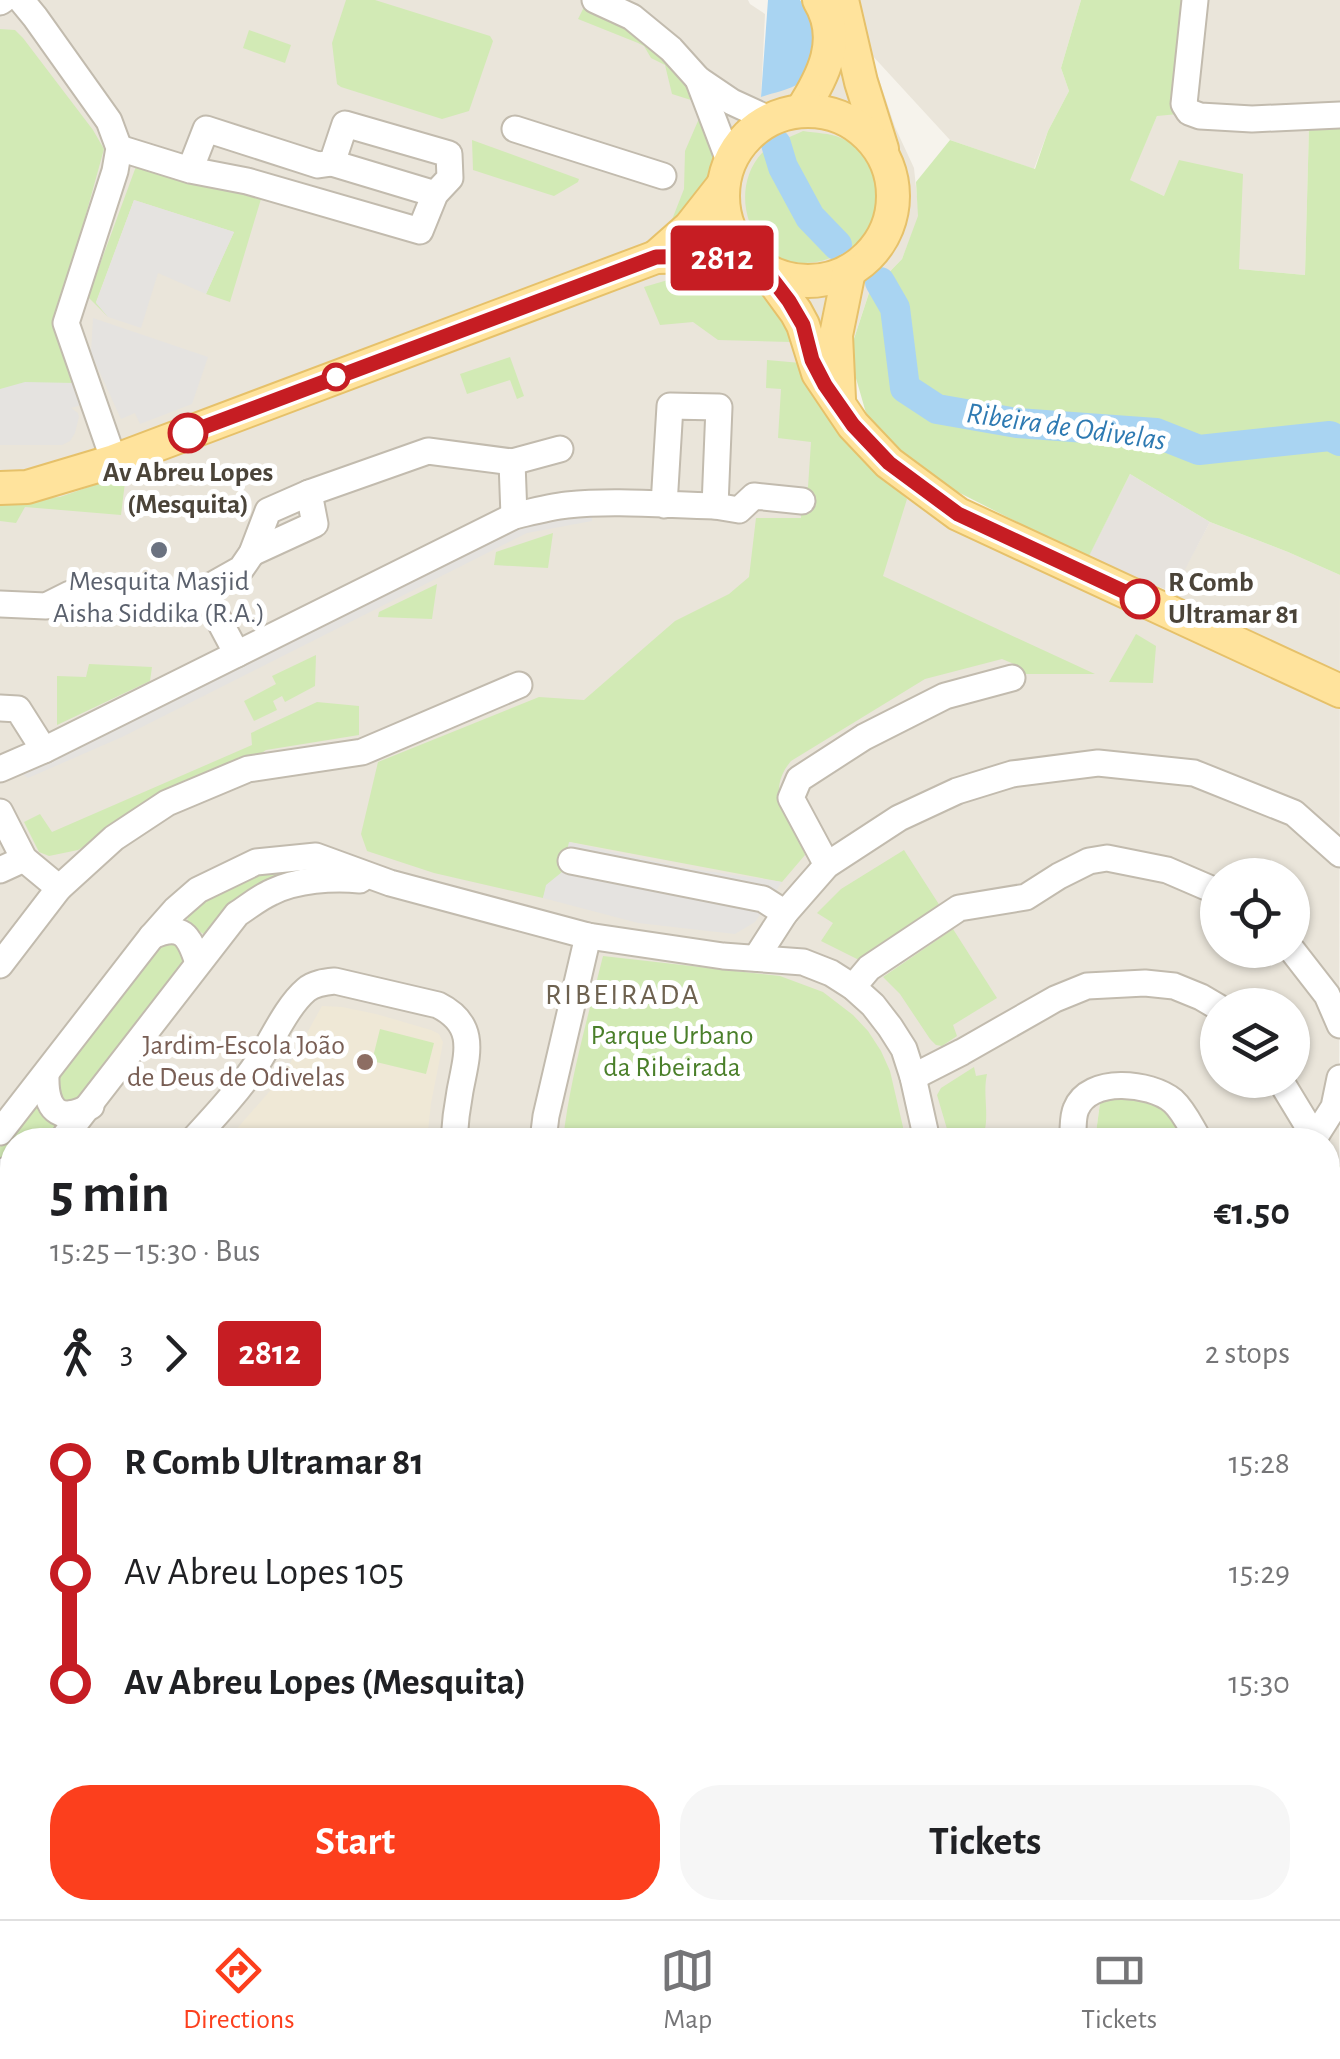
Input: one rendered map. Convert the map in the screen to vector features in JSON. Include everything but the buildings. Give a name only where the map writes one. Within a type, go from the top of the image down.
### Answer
[{"type":"main road","points":[[0,488],[40,484],[114,461],[656,257],[707,256],[760,266],[793,280],[822,280],[849,271],[870,255],[885,234],[893,209],[892,183],[861,82],[841,62],[819,0]]},
{"type":"main road","points":[[656,257],[690,227],[750,133],[786,116],[841,62],[842,0]]},
{"type":"main road","points":[[786,116],[826,113],[850,122],[870,137],[885,158]]},
{"type":"main road","points":[[726,175],[724,214],[734,240],[789,301],[803,325],[818,373],[853,425],[889,463],[958,514],[1340,691]]},
{"type":"main road","points":[[840,404],[836,335],[849,271]]},
{"type":"street","points":[[21,0],[109,120],[119,148],[115,172],[66,322],[114,461]]},
{"type":"street","points":[[596,0],[632,17],[671,49],[698,79],[732,102],[786,116]]},
{"type":"street","points":[[1195,0],[1184,104],[1189,112],[1252,118],[1340,115]]},
{"type":"street","points":[[698,79],[726,175]]},
{"type":"street","points":[[119,148],[420,231],[434,194],[450,178],[449,154],[345,124],[332,163]]},
{"type":"street","points":[[190,170],[206,128],[318,165],[332,163],[434,194]]},
{"type":"street","points":[[516,129],[663,176]]},
{"type":"street","points":[[247,181],[258,144]]},
{"type":"street","points":[[664,505],[670,406],[719,407],[715,500]]},
{"type":"street","points":[[0,604],[46,606],[70,594],[186,600],[240,569],[252,552],[268,511],[309,493],[428,451],[512,462],[560,449]]},
{"type":"street","points":[[512,462],[514,516]]},
{"type":"street","points":[[0,769],[514,516],[566,505],[664,505],[715,500],[739,510],[754,496],[802,501]]},
{"type":"street","points":[[204,592],[238,654]]},
{"type":"street","points":[[826,865],[791,798],[799,779],[864,737],[945,696],[1012,678]]},
{"type":"street","points":[[0,965],[59,888],[114,838],[167,802],[248,770],[362,752],[519,685]]},
{"type":"street","points":[[0,708],[18,709],[44,750]]},
{"type":"street","points":[[756,958],[785,912],[826,865],[900,818],[957,791],[1012,774],[1098,762],[1194,773],[1294,814],[1340,854]]},
{"type":"street","points":[[2,820],[12,865],[59,888]]},
{"type":"street","points":[[3,1128],[152,936],[198,890],[256,862],[316,856],[390,884],[588,936],[644,946],[803,962],[831,973],[873,1005],[904,1049],[924,1128]]},
{"type":"street","points":[[853,987],[869,968],[959,908],[1026,897],[1089,861],[1107,858],[1166,870],[1200,884]]},
{"type":"street","points":[[571,861],[763,899],[785,912]]},
{"type":"street","points":[[72,1128],[237,914],[273,891],[317,880],[340,878],[390,884]]},
{"type":"street","points":[[152,936],[177,930],[190,939],[198,963]]},
{"type":"street","points":[[545,1128],[588,936]]},
{"type":"street","points":[[1306,968],[1326,995],[1340,1025]]},
{"type":"street","points":[[204,1128],[228,1103],[307,989],[335,981],[438,1005],[460,1021],[467,1035],[468,1051],[454,1128]]},
{"type":"street","points":[[913,1077],[1055,999],[1087,986],[1145,983],[1174,986],[1200,997]]},
{"type":"street","points":[[46,1074],[45,1095],[58,1112],[69,1115],[91,1106]]},
{"type":"street","points":[[1320,1128],[1334,1107],[1340,1078]]},
{"type":"street","points":[[1073,1128],[1076,1106],[1084,1098],[1104,1088],[1135,1084],[1174,1102],[1190,1128]]},
{"type":"street","points":[[1291,1098],[1308,1128]]},
{"type":"shaded area","points":[[0,0],[748,0],[765,14],[761,97],[855,0],[1081,0],[1061,68],[1069,91],[1034,169],[950,140],[870,53],[895,127],[914,168],[919,216],[902,259],[869,293],[828,416],[916,503],[1172,592],[1210,522],[1340,575],[1339,1128],[1178,1128],[1172,1115],[1100,1103],[1097,1128],[0,1128]]},
{"type":"shaded area","points":[[1188,0],[1340,0],[1340,126],[1309,127],[1305,275],[1238,269],[1164,196],[1129,180],[1157,116]]},
{"type":"shaded area","points":[[134,200],[234,232],[206,294],[158,273],[141,328],[108,317],[96,303]]},
{"type":"shaded area","points":[[93,318],[208,357],[192,404],[140,424],[135,413],[121,419],[91,353]]},
{"type":"shaded area","points":[[25,382],[75,383],[81,405],[71,408],[79,417],[70,441],[62,445],[0,445],[0,389]]},
{"type":"shaded area","points":[[1130,474],[1210,522],[1173,592],[1086,561]]},
{"type":"shaded area","points":[[592,512],[592,521],[527,533],[122,737],[28,778],[19,772],[530,520]]},
{"type":"shaded area","points":[[569,842],[680,867],[782,882],[755,922],[735,934],[638,923],[543,898],[546,885],[562,872]]},
{"type":"shaded area","name":"Jardim-Escola João de Deus de Odivelas","points":[[322,1006],[376,1014],[431,1030],[443,1042],[428,1128],[238,1128],[283,1076]]},
{"type":"green space","points":[[346,0],[375,0],[490,36],[493,41],[469,111],[442,119],[337,84],[332,43]]},
{"type":"green space","points":[[1081,0],[1188,0],[1178,114],[1157,116],[1130,180],[1164,196],[1179,160],[1243,174],[1239,269],[1305,275],[1309,127],[1340,126],[1340,575],[1210,522],[1130,474],[1088,558],[946,486],[890,443],[866,413],[849,354],[869,293],[902,259],[918,216],[916,182],[950,140],[1035,169],[1048,131],[1069,91],[1061,68]]},
{"type":"green space","points":[[584,7],[612,18],[656,47],[699,94],[691,100],[672,94],[665,65],[651,58],[644,46],[578,19]]},
{"type":"green space","points":[[0,29],[15,30],[23,38],[104,149],[57,320],[75,383],[0,398]]},
{"type":"green space","points":[[249,30],[291,45],[285,63],[243,48]]},
{"type":"green space","points":[[701,114],[717,157],[714,177],[666,235],[684,189],[685,151]]},
{"type":"green space","points":[[803,131],[836,136],[853,145],[872,168],[879,196],[878,210],[865,236],[828,259],[799,263],[773,255],[762,245],[750,223],[745,199],[749,175],[762,153]]},
{"type":"green space","points":[[472,140],[579,179],[578,182],[554,196],[473,170]]},
{"type":"green space","points":[[138,161],[261,199],[230,302],[206,294],[234,232],[134,200],[96,302],[108,317],[88,297]]},
{"type":"green space","points":[[695,272],[727,275],[759,292],[783,320],[791,342],[718,340],[693,322],[660,325],[644,287]]},
{"type":"green space","points":[[510,357],[524,396],[517,399],[510,380],[467,394],[460,374]]},
{"type":"green space","points":[[767,360],[801,363],[868,463],[907,499],[883,576],[1095,674],[1023,674],[1002,659],[925,679],[791,761],[779,786],[780,798],[805,855],[782,882],[570,842],[562,873],[547,885],[543,898],[434,873],[367,851],[361,834],[378,762],[539,697],[584,700],[675,621],[729,594],[749,577],[756,518],[801,518],[800,491],[808,487],[811,442],[778,438],[781,389],[766,388]]},
{"type":"green space","points":[[126,474],[121,515],[25,507],[16,523],[0,521],[0,502],[60,497]]},
{"type":"green space","points":[[553,533],[548,568],[494,565],[496,552]]},
{"type":"green space","points":[[437,584],[432,619],[378,617],[379,612]]},
{"type":"green space","points":[[1136,634],[1156,646],[1153,683],[1109,682]]},
{"type":"green space","points":[[316,655],[315,686],[285,702],[282,696],[273,701],[277,710],[254,721],[244,701],[276,684],[272,676]]},
{"type":"green space","points":[[89,664],[152,667],[150,681],[57,725],[57,676],[86,677]]},
{"type":"green space","points":[[317,702],[359,706],[359,735],[266,750],[252,760],[185,786],[78,850],[49,856],[39,852],[24,822],[40,814],[52,832],[252,745],[251,733]]},
{"type":"green space","points":[[904,850],[940,906],[859,960],[821,941],[833,923],[817,913],[841,889]]},
{"type":"green space","points":[[282,867],[338,873],[206,936],[187,922],[188,915],[221,886]]},
{"type":"green space","points":[[953,929],[997,998],[953,1025],[957,1036],[942,1046],[930,1039],[900,994],[883,977]]},
{"type":"green space","points":[[169,937],[191,959],[88,1100],[71,1107],[57,1096],[53,1079],[159,943]]},
{"type":"green space","name":"Parque Urbano da Ribeirada","points":[[603,956],[780,976],[823,992],[868,1031],[890,1071],[903,1128],[565,1128]]},
{"type":"green space","points":[[380,1029],[434,1043],[426,1074],[372,1061]]},
{"type":"green space","points":[[974,1067],[976,1076],[987,1074],[985,1128],[947,1128],[937,1095],[941,1088]]},
{"type":"green space","points":[[1108,1097],[1143,1097],[1172,1115],[1178,1128],[1097,1128],[1100,1103]]},
{"type":"green space","points":[[37,1100],[59,1122],[58,1128],[15,1128]]},
{"type":"water","points":[[768,0],[800,0],[810,19],[815,53],[807,75],[799,83],[761,97]]},
{"type":"waterway","name":"Ribeira de Odivelas","points":[[776,144],[783,167],[810,217],[837,245]]},
{"type":"waterway","name":"Ribeira de Odivelas","points":[[880,282],[895,308],[905,388],[937,409],[1017,423],[1156,433],[1199,450],[1330,436],[1340,441]]},
{"type":"bus line","name":"2812","points":[[188,433],[656,257],[707,256],[753,262],[766,271],[796,312],[825,385],[853,425],[889,463],[958,514],[1140,599]]},
{"type":"place","name":"Av Abreu Lopes (Mesquita)","points":[[188,433]]},
{"type":"place","name":"Mesquita Masjid Aisha Siddika (R.A.)","points":[[159,550]]},
{"type":"place","name":"R Comb Ultramar 81","points":[[1140,599]]},
{"type":"place","name":"Jardim-Escola João de Deus de Odivelas","points":[[365,1062]]},
{"type":"district","name":"RIBEIRADA","points":[[623,995]]}]
